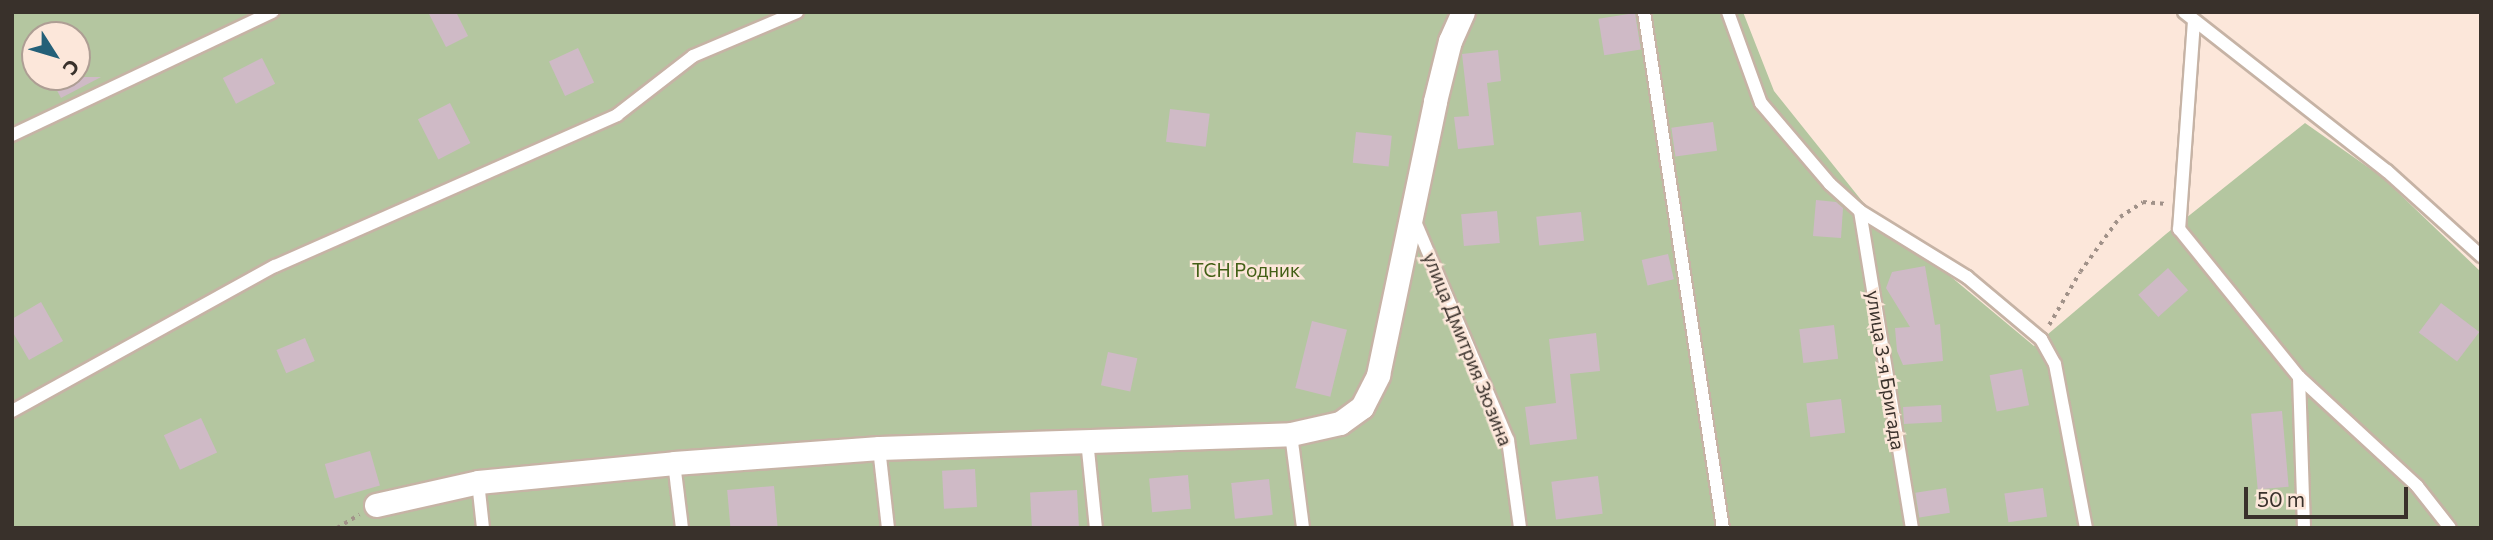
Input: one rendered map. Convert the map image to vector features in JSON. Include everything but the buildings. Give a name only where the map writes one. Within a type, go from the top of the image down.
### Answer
[{"type":"street","points":[[376,505],[478,482],[674,463],[879,448],[1291,434],[1340,423],[1362,407],[1378,375],[1435,101],[1450,41],[1463,12]]},
{"type":"lane","points":[[12,135],[272,12]]},
{"type":"lane","points":[[12,411],[275,266],[617,115],[693,56],[797,12]]},
{"type":"lane","points":[[1644,12],[1723,528]]},
{"type":"lane","points":[[1728,12],[1761,103],[1830,184],[1860,211],[1967,277],[2041,339],[2055,364],[2085,528]]},
{"type":"lane","points":[[2183,12],[2387,170],[2481,256]]},
{"type":"lane","points":[[2194,21],[2179,229],[2299,377],[2417,486],[2450,528]]},
{"type":"lane","name":"улица 3-я Бригада","points":[[1860,211],[1912,528]]},
{"type":"lane","name":"улица Дмитрия Зюзина","points":[[1412,215],[1508,440],[1520,528]]},
{"type":"lane","points":[[2299,377],[2304,528]]},
{"type":"lane","points":[[1291,434],[1303,528]]},
{"type":"lane","points":[[1087,440],[1096,528]]},
{"type":"lane","points":[[879,448],[888,528]]},
{"type":"lane","points":[[674,463],[682,528]]},
{"type":"lane","points":[[478,482],[483,528]]},
{"type":"path","points":[[2041,339],[2080,272],[2120,218],[2143,202],[2180,206]]},
{"type":"green space","name":"ТСН Родник","points":[[12,12],[1743,12],[1774,91],[1866,206],[2034,346],[2166,234],[2305,123],[2382,177],[2481,272],[2481,528],[12,528]]}]
